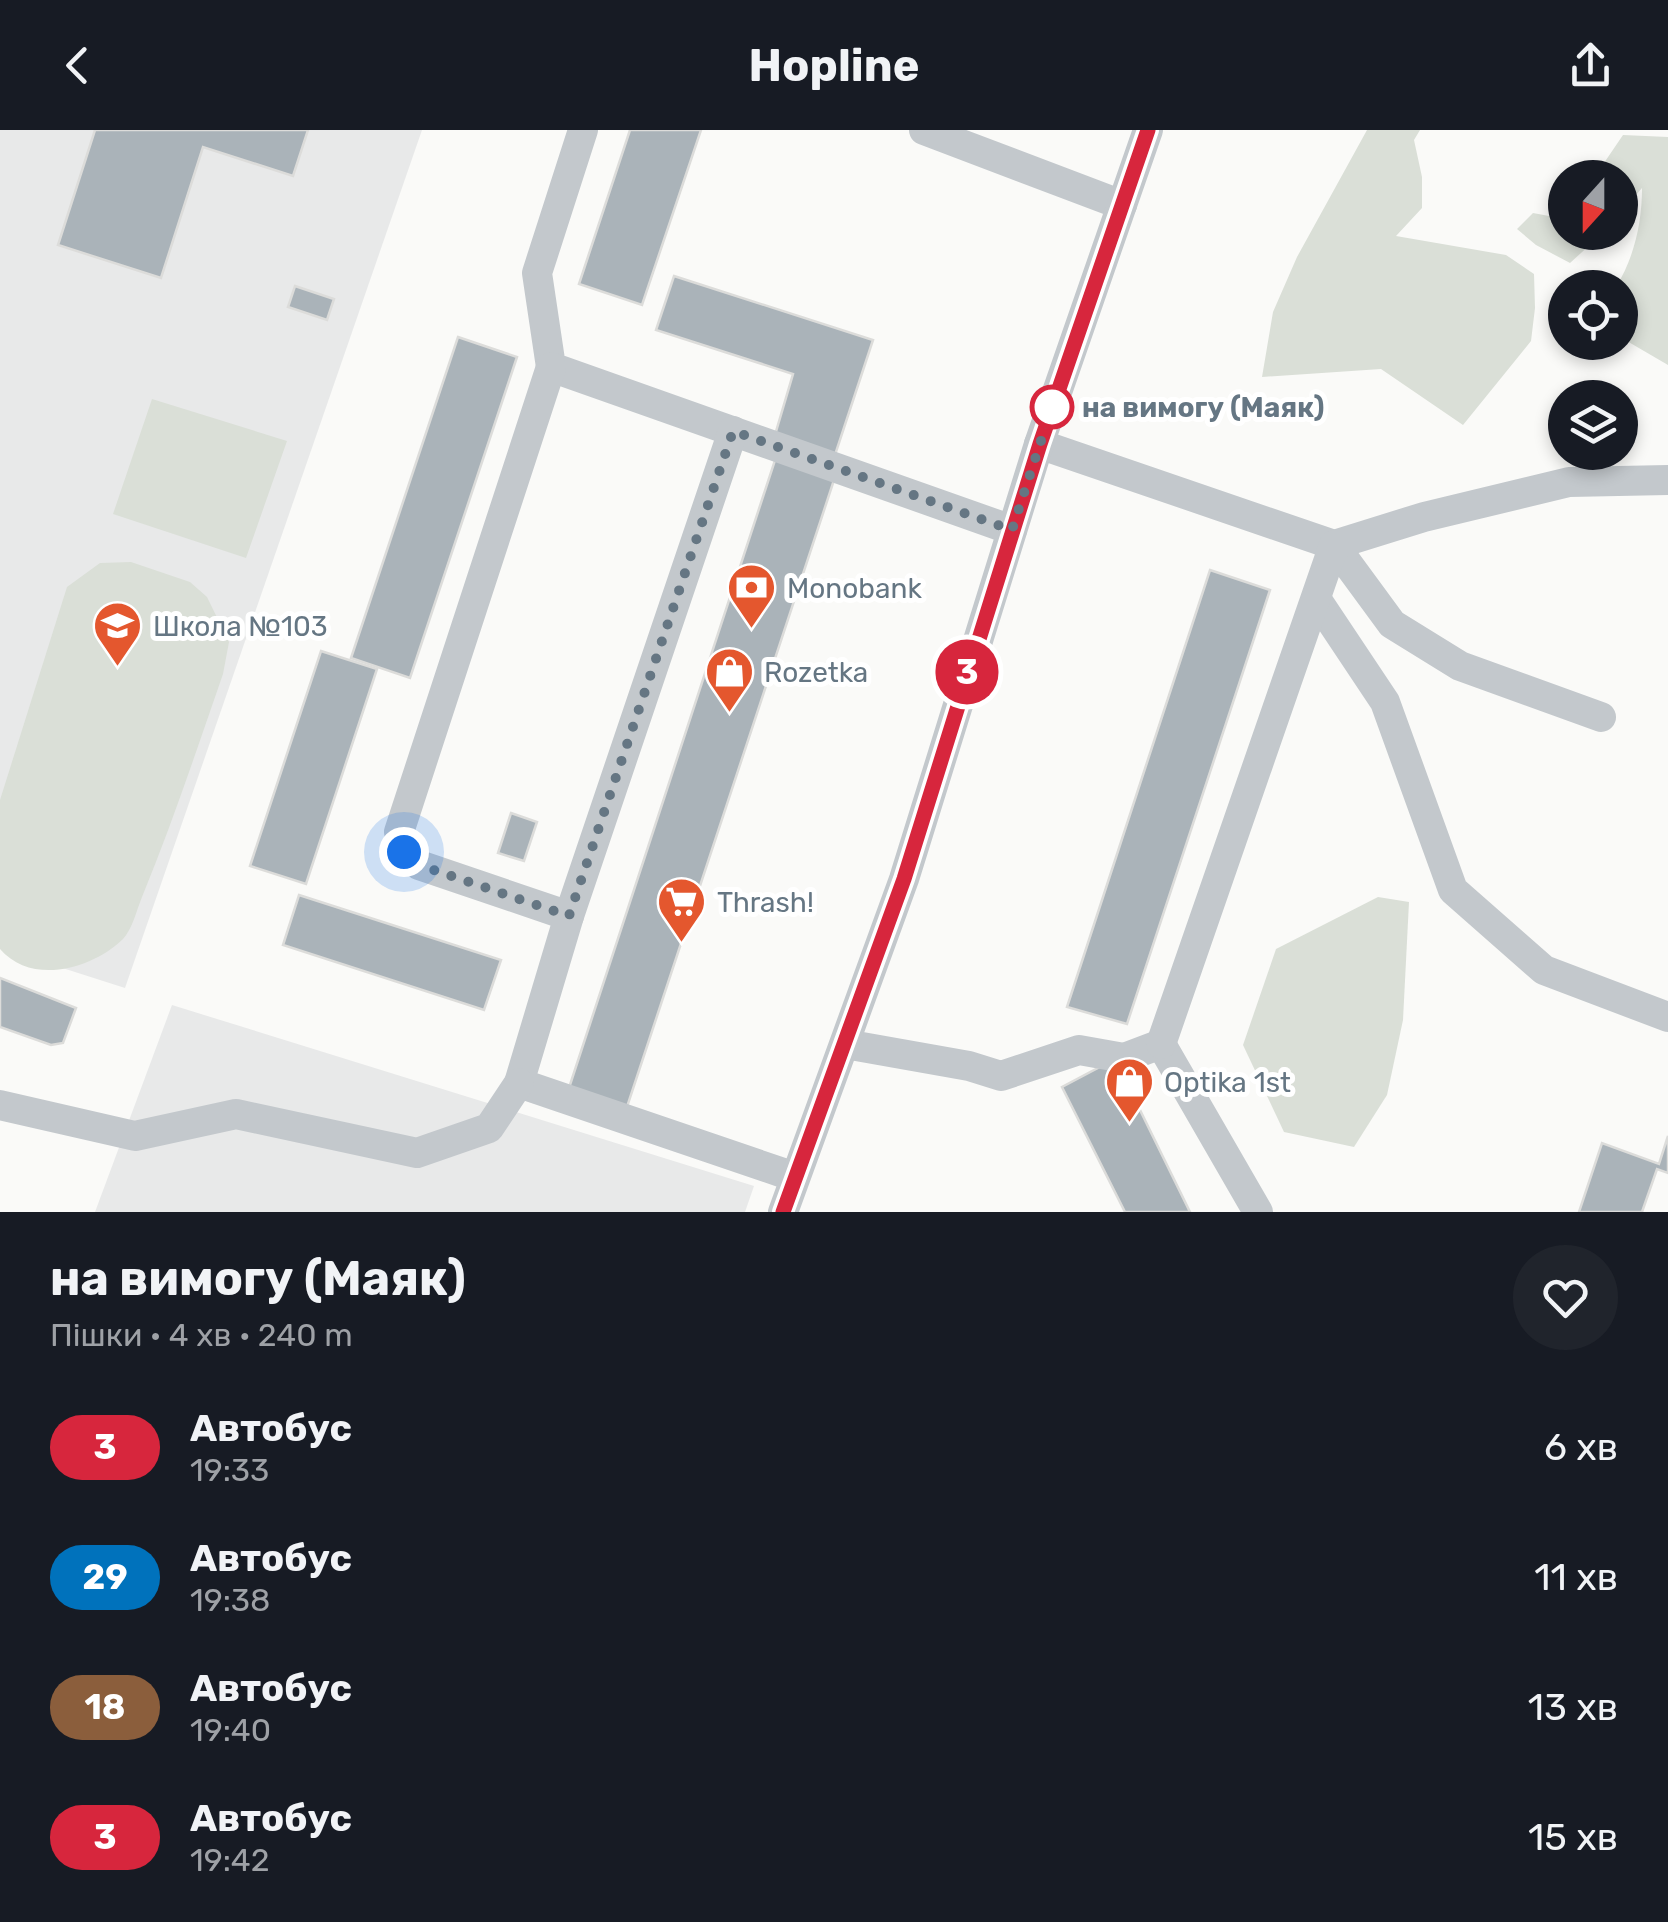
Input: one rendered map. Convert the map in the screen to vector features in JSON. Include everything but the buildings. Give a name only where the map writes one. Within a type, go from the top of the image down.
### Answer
[{"type":"street","points":[[569,916],[419,865],[404,852],[399,832],[551,368],[536,273],[583,130]]},
{"type":"street","points":[[924,130],[1122,205]]},
{"type":"street","points":[[784,1212],[904,879],[1040,444],[1148,130]]},
{"type":"street","points":[[551,368],[1012,530]]},
{"type":"street","points":[[0,1104],[134,1136],[236,1114],[417,1153],[489,1128],[519,1083],[569,916],[733,431]]},
{"type":"street","points":[[1040,444],[1334,545],[1392,624],[1460,666],[1601,717]]},
{"type":"street","points":[[1334,545],[1424,516],[1569,482],[1668,480]]},
{"type":"street","points":[[1258,1212],[1161,1044],[1334,545]]},
{"type":"street","points":[[1317,600],[1384,702],[1453,890],[1544,970],[1668,1016]]},
{"type":"street","points":[[845,1044],[969,1066],[1001,1076],[1080,1050],[1124,1058],[1161,1044]]},
{"type":"street","points":[[519,1083],[795,1177]]},
{"type":"shaded area","name":"Школа №103","points":[[0,130],[422,130],[125,988],[0,948]]},
{"type":"shaded area","points":[[1367,130],[1420,130],[1414,140],[1422,177],[1422,208],[1396,236],[1506,255],[1534,274],[1531,341],[1463,425],[1381,369],[1262,377],[1273,312],[1297,257]]},
{"type":"shaded area","points":[[1623,135],[1668,137],[1668,365],[1638,348],[1638,270],[1625,270],[1633,250],[1638,250],[1642,188],[1638,193],[1638,160],[1606,160]]},
{"type":"shaded area","points":[[1533,213],[1548,216],[1548,250],[1584,250],[1570,263],[1536,245],[1517,229]]},
{"type":"shaded area","points":[[152,399],[287,441],[246,558],[113,514]]},
{"type":"shaded area","points":[[131,562],[190,582],[207,597],[229,642],[223,674],[126,935],[110,950],[79,965],[45,970],[28,967],[0,949],[0,800],[67,587],[100,563]]},
{"type":"shaded area","points":[[1378,897],[1409,902],[1403,1020],[1387,1095],[1354,1147],[1284,1132],[1243,1045],[1276,949]]},
{"type":"shaded area","points":[[172,1005],[754,1186],[745,1212],[95,1212]]},
{"type":"bus line","name":"3","points":[[783,1212],[904,879],[1040,444],[1148,130]]},
{"type":"place","name":"на вимогу (Маяк)","points":[[1052,407]]},
{"type":"place","name":"Monobank","points":[[752,630]]},
{"type":"place","name":"Школа №103","points":[[118,668]]},
{"type":"place","name":"Rozetka","points":[[729,714]]},
{"type":"place","name":"Thrash!","points":[[682,944]]},
{"type":"place","name":"Оptika 1st","points":[[1129,1124]]},
{"type":"route","points":[[404,852],[419,865],[569,916],[733,431],[1012,530],[1052,407]]}]
